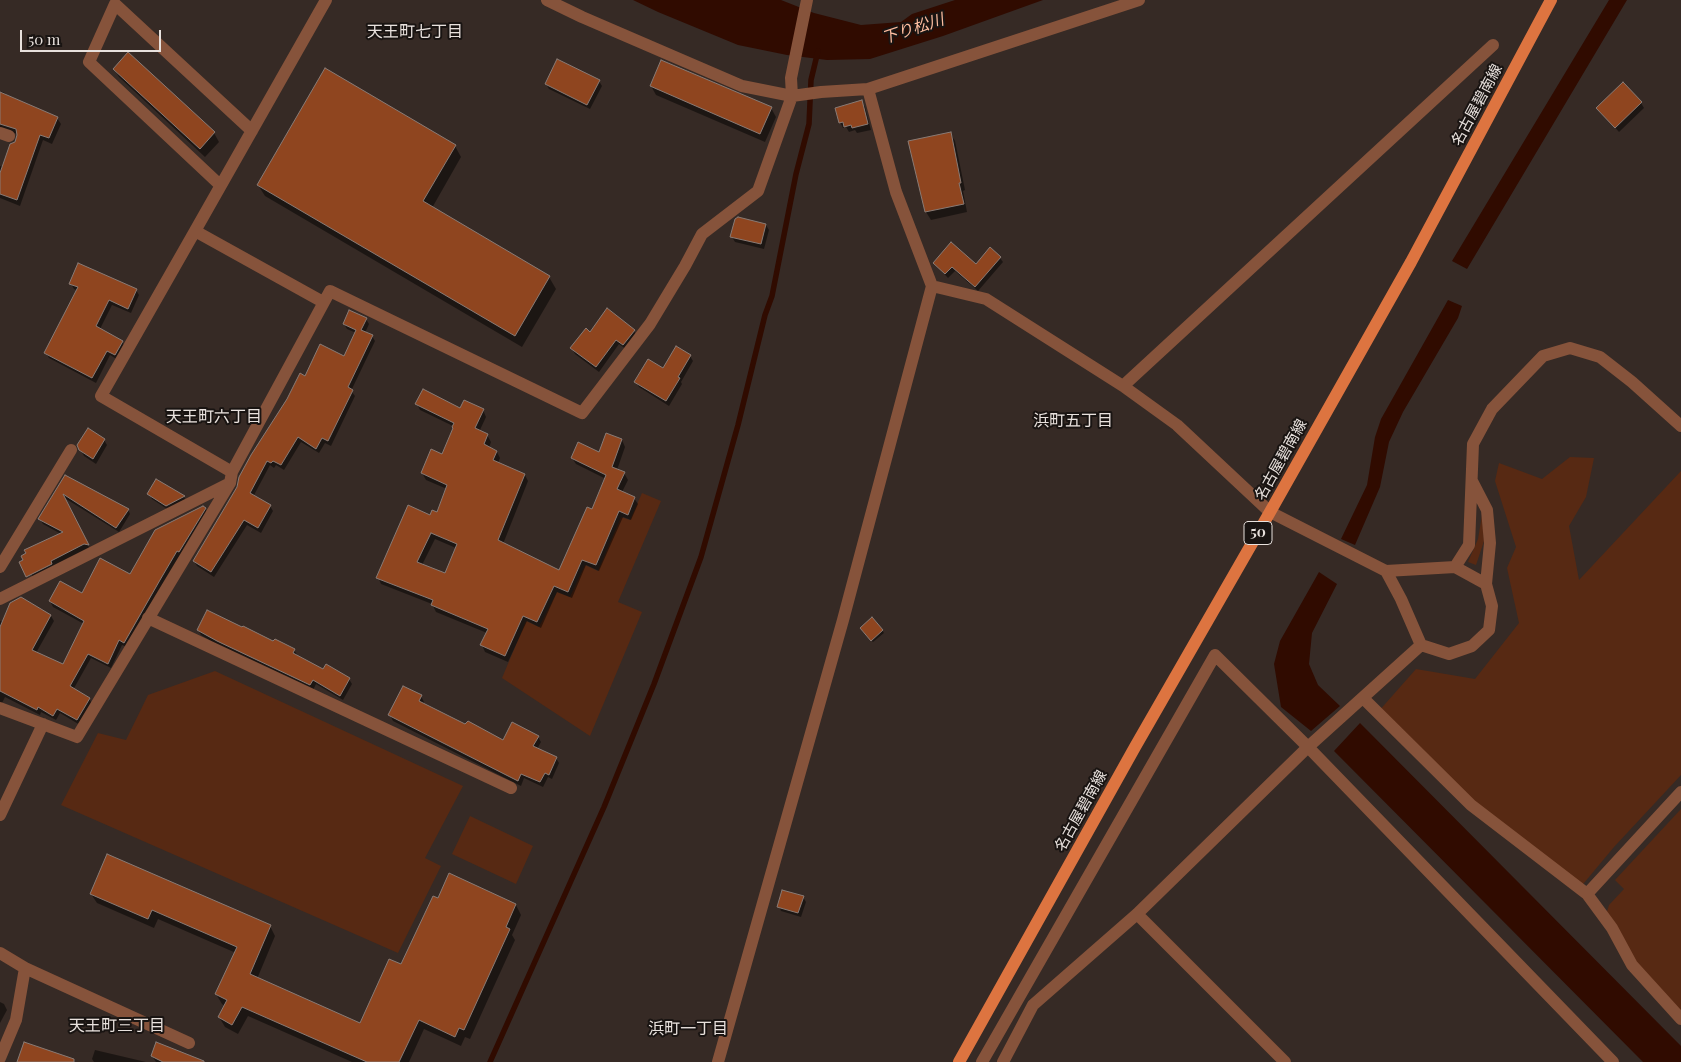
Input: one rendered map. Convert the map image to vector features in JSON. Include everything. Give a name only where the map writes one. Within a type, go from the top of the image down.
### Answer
[{"type":"main road","name":"名古屋碧南線","points":[[959,1062],[1135,747],[1411,262],[1551,0]]},
{"type":"street","points":[[231,477],[101,396],[326,0]]},
{"type":"street","points":[[547,0],[742,86],[795,95],[868,89],[1139,0]]},
{"type":"street","points":[[0,709],[77,738],[231,477],[330,290],[582,413],[650,324],[702,234],[758,191],[795,95],[792,78],[806,0]]},
{"type":"street","points":[[220,185],[89,62],[115,4],[252,131]]},
{"type":"street","points":[[1123,386],[1493,46]]},
{"type":"street","points":[[718,1062],[843,620],[932,286],[896,192],[868,89]]},
{"type":"street","points":[[195,231],[323,302]]},
{"type":"street","points":[[932,286],[986,299],[1123,386],[1177,425],[1270,512],[1386,571],[1454,567],[1486,584]]},
{"type":"street","points":[[1454,567],[1469,545],[1473,444],[1492,409],[1543,356],[1570,348],[1600,357],[1632,382],[1681,426]]},
{"type":"street","points":[[0,567],[71,450]]},
{"type":"street","points":[[0,600],[231,477]]},
{"type":"street","points":[[1386,571],[1401,599],[1421,645],[1449,654],[1472,646],[1489,630],[1492,606],[1486,584],[1490,543],[1487,510],[1471,479]]},
{"type":"street","points":[[148,618],[511,788]]},
{"type":"street","points":[[1003,1062],[1033,1005],[1137,914],[1308,747],[1421,645]]},
{"type":"street","points":[[982,1062],[1215,655],[1308,747],[1613,1062]]},
{"type":"street","points":[[1364,698],[1471,805],[1587,894],[1612,928],[1632,965],[1681,1019]]},
{"type":"street","points":[[0,815],[43,724]]},
{"type":"street","points":[[1587,894],[1681,792]]},
{"type":"street","points":[[1137,914],[1285,1062]]},
{"type":"street","points":[[0,953],[25,968],[189,1043]]},
{"type":"street","points":[[0,1058],[16,1020],[25,968]]},
{"type":"shaded area","points":[[1570,457],[1594,458],[1586,497],[1569,526],[1579,580],[1681,471],[1681,775],[1614,847],[1579,889],[1471,805],[1378,712],[1416,669],[1475,679],[1519,623],[1507,568],[1516,547],[1495,481],[1499,463],[1542,479]]},
{"type":"shaded area","points":[[642,493],[661,501],[618,602],[642,612],[590,736],[502,678],[526,621],[539,627],[557,592],[570,597],[585,565],[598,571],[621,517],[630,520]]},
{"type":"shaded area","points":[[1482,515],[1484,541],[1476,565],[1468,562],[1478,539]]},
{"type":"shaded area","points":[[215,671],[463,786],[425,858],[441,866],[398,953],[61,805],[98,733],[126,740],[148,695]]},
{"type":"shaded area","points":[[1681,809],[1681,1019],[1632,965],[1605,918],[1609,905],[1624,889],[1615,880]]},
{"type":"shaded area","points":[[470,816],[533,846],[516,884],[452,854]]},
{"type":"water","name":"下り松川","points":[[633,0],[781,0],[814,13],[861,25],[901,22],[912,14],[955,0],[1043,0],[943,36],[870,59],[827,60],[787,55],[738,45]]},
{"type":"water","points":[[1609,0],[1627,0],[1467,269],[1452,261]]},
{"type":"water","points":[[1448,300],[1462,306],[1458,318],[1403,412],[1389,442],[1380,487],[1355,545],[1341,539],[1367,485],[1375,437],[1381,419]]},
{"type":"water","points":[[1319,572],[1337,584],[1312,633],[1309,664],[1318,685],[1340,706],[1311,731],[1281,707],[1274,664],[1280,641]]},
{"type":"water","points":[[1360,723],[1681,1046],[1681,1062],[1643,1062],[1334,751]]},
{"type":"building","points":[[128,52],[215,132],[200,149],[113,69]]},
{"type":"building","points":[[557,59],[600,80],[587,105],[545,84]]},
{"type":"building","points":[[661,60],[772,107],[760,134],[650,86]]},
{"type":"building","points":[[325,68],[456,145],[423,201],[550,276],[515,336],[257,185]]},
{"type":"building","points":[[1623,82],[1642,102],[1615,128],[1596,108]]},
{"type":"building","points":[[0,92],[58,117],[49,138],[40,135],[17,200],[0,194],[0,173],[10,144],[15,142],[17,135],[16,129],[0,124]]},
{"type":"building","points":[[862,100],[868,124],[852,128],[851,125],[844,127],[843,122],[839,123],[835,108]]},
{"type":"building","points":[[951,132],[964,204],[925,212],[908,141]]},
{"type":"building","points":[[738,217],[766,224],[761,244],[730,237],[735,219]]},
{"type":"building","points":[[951,242],[976,264],[990,247],[1001,257],[975,287],[952,267],[945,274],[933,263]]},
{"type":"building","points":[[78,263],[137,289],[128,309],[109,300],[96,326],[123,341],[115,355],[107,351],[92,378],[44,353],[78,287],[69,284]]},
{"type":"building","points":[[607,308],[635,330],[623,345],[616,340],[596,367],[570,348],[586,328],[590,332]]},
{"type":"building","points":[[349,310],[367,318],[361,330],[373,335],[348,387],[353,390],[328,441],[322,438],[316,449],[298,437],[281,465],[273,461],[271,463],[267,461],[250,493],[271,505],[258,528],[244,520],[211,572],[193,561],[237,487],[239,477],[251,455],[287,399],[300,373],[305,376],[320,344],[344,356],[356,330],[343,324]]},
{"type":"building","points":[[676,346],[691,355],[666,401],[634,382],[648,359],[663,368]]},
{"type":"building","points":[[423,389],[460,408],[464,400],[484,409],[475,428],[488,434],[484,444],[497,451],[493,460],[525,474],[498,540],[559,570],[587,507],[592,509],[606,475],[571,458],[578,442],[599,452],[606,433],[622,439],[612,467],[625,472],[617,489],[635,497],[628,515],[619,511],[596,565],[582,560],[568,592],[554,586],[537,622],[523,616],[505,656],[480,645],[488,629],[431,605],[433,600],[376,578],[408,505],[430,515],[432,510],[437,512],[447,485],[421,473],[431,449],[442,454],[454,423],[415,404]],"holes":[[[431,533],[457,544],[445,573],[417,562]]]},
{"type":"building","points":[[88,428],[105,439],[93,459],[79,450],[77,445]]},
{"type":"building","points":[[65,475],[129,509],[116,528],[63,494],[89,545],[84,544],[51,561],[52,564],[26,577],[19,562],[23,560],[21,556],[26,553],[24,550],[63,532],[38,519]]},
{"type":"building","points":[[156,479],[185,496],[166,506],[147,494]]},
{"type":"building","points":[[203,506],[206,508],[179,552],[177,551],[124,643],[119,640],[108,664],[88,654],[70,686],[90,698],[77,720],[57,709],[53,716],[38,707],[37,710],[0,691],[0,627],[10,603],[21,597],[51,615],[32,650],[63,664],[84,621],[49,601],[60,581],[82,593],[100,558],[130,574],[155,530]]},
{"type":"building","points":[[207,610],[273,641],[275,639],[295,649],[293,653],[323,669],[326,664],[350,678],[340,696],[313,680],[310,685],[197,630]]},
{"type":"building","points":[[872,617],[883,630],[871,641],[860,628]]},
{"type":"building","points":[[403,686],[422,695],[419,701],[465,724],[468,721],[503,740],[512,722],[539,736],[533,746],[557,757],[549,775],[545,773],[540,782],[521,774],[518,781],[388,715]]},
{"type":"building","points":[[107,854],[271,925],[250,974],[360,1023],[389,959],[401,964],[433,896],[438,898],[449,873],[516,904],[506,927],[510,929],[464,1030],[459,1028],[455,1037],[419,1020],[399,1062],[367,1062],[242,1007],[232,1025],[218,1017],[227,1000],[215,994],[237,947],[152,910],[148,919],[90,894]]},
{"type":"building","points":[[782,890],[804,896],[798,913],[777,907]]},
{"type":"building","points":[[24,1042],[74,1059],[74,1062],[17,1062]]},
{"type":"building","points":[[156,1042],[204,1062],[163,1062],[151,1056]]},
{"type":"waterway","points":[[490,1062],[604,807],[654,684],[701,557],[738,425],[765,315],[772,296],[796,174],[809,124],[811,80],[818,51]]},
{"type":"district","name":"天王町七丁目","points":[[415,32]]},
{"type":"district","name":"天王町六丁目","points":[[214,417]]},
{"type":"district","name":"浜町五丁目","points":[[1073,421]]},
{"type":"district","name":"天王町三丁目","points":[[117,1026]]},
{"type":"district","name":"浜町一丁目","points":[[688,1029]]}]
